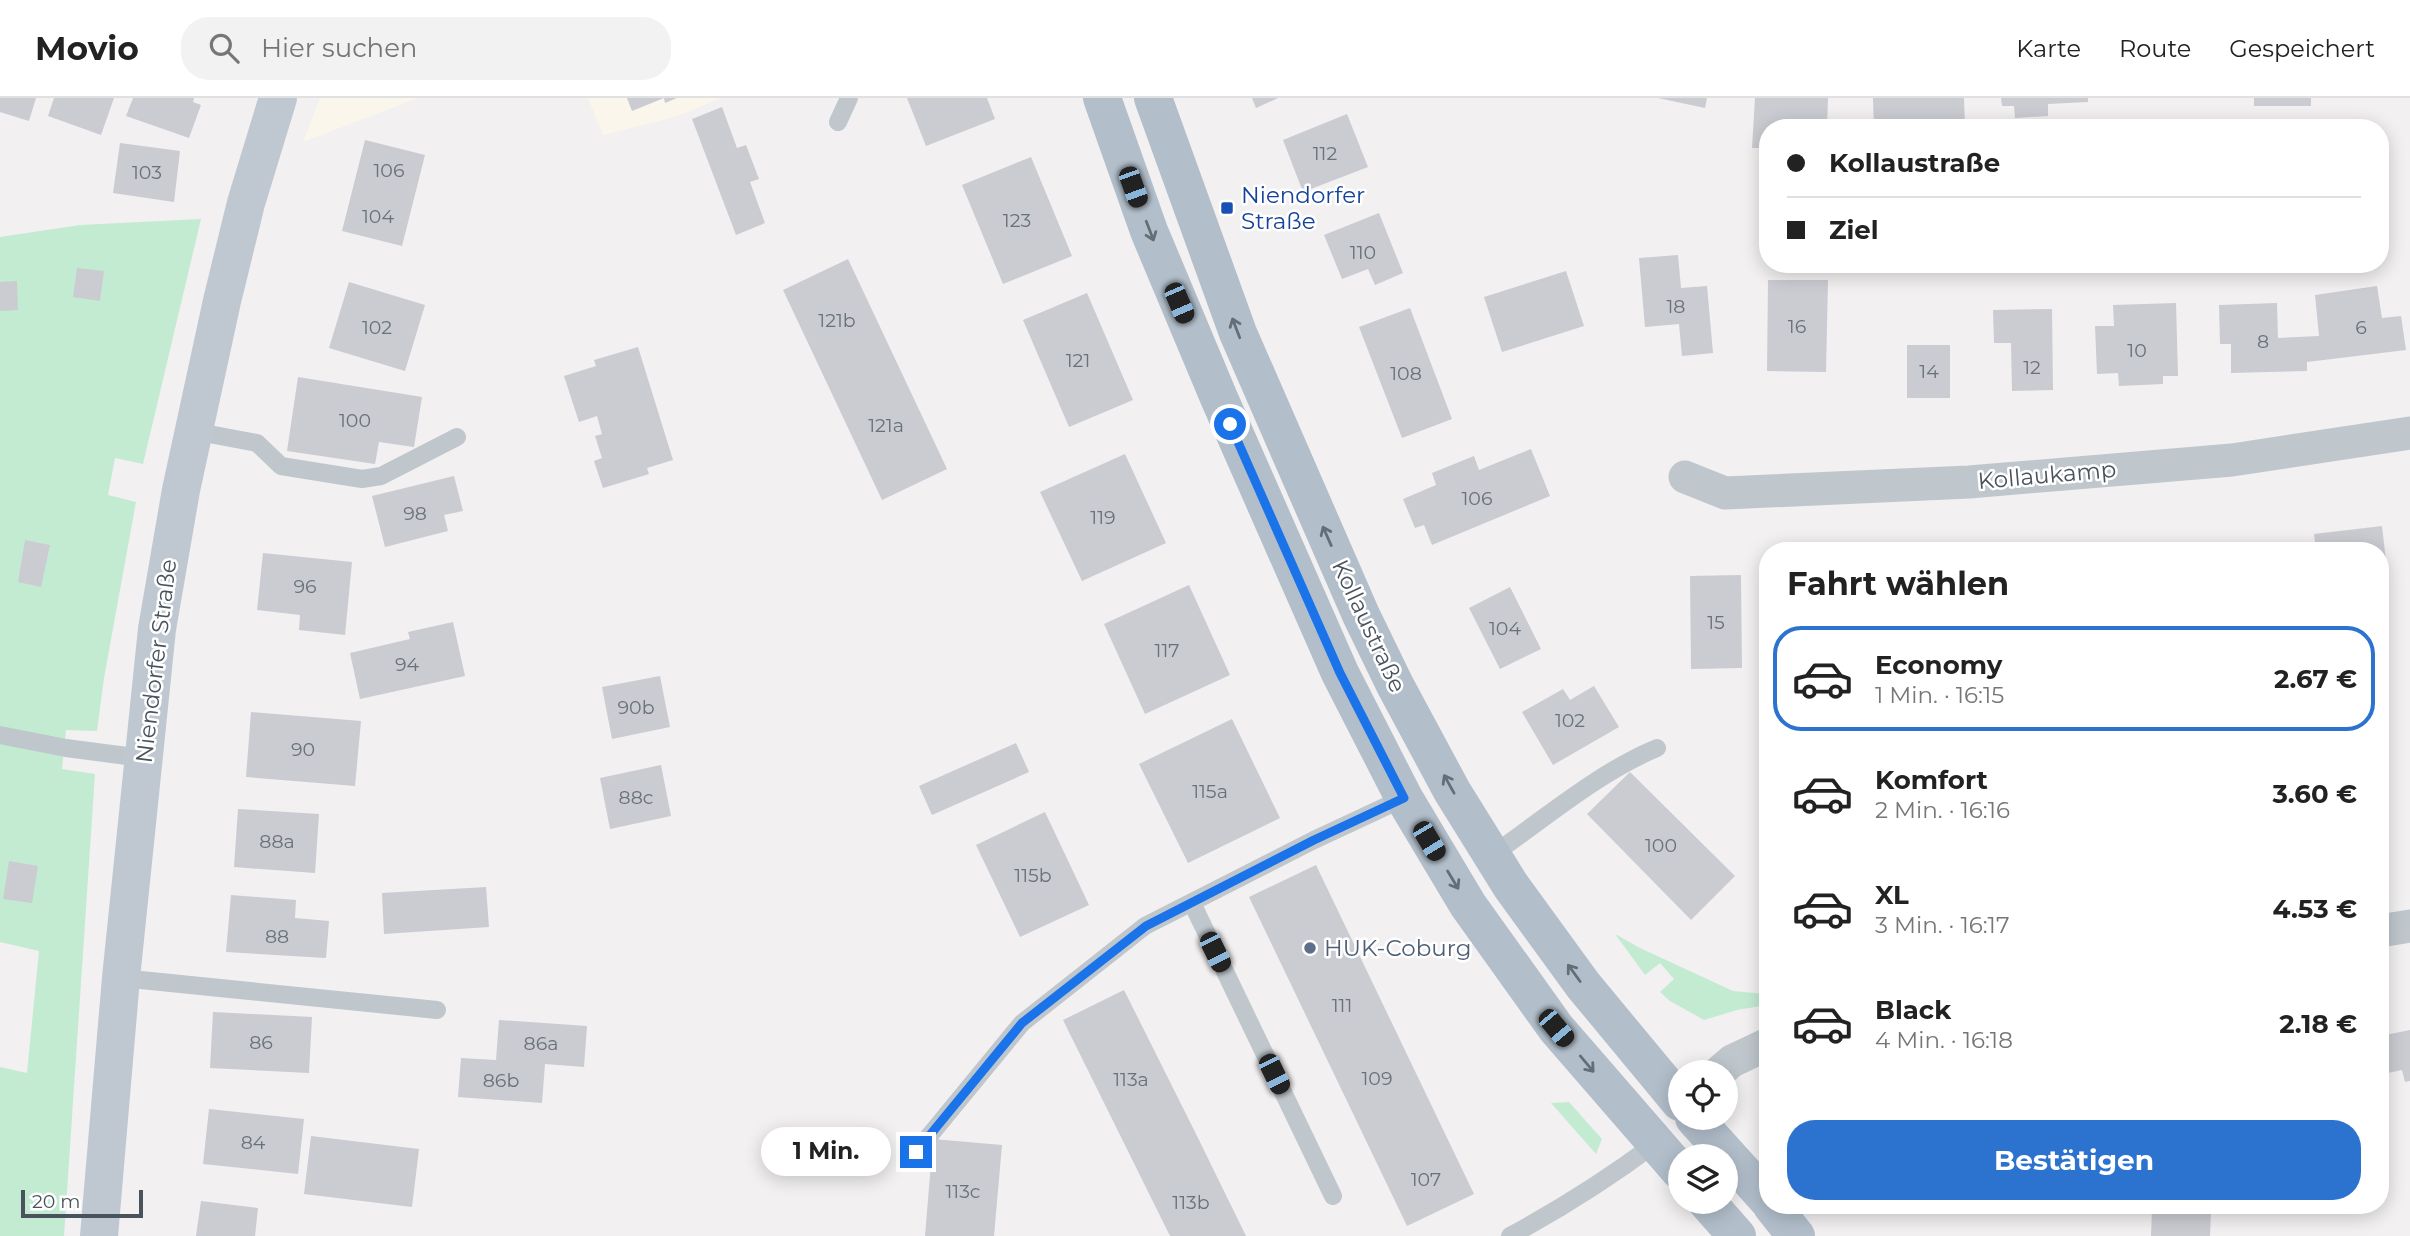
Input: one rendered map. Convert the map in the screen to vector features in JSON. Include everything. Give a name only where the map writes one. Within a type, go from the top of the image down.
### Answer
[{"type":"main road","name":"Niendorfer Straße","points":[[99,1236],[142,758],[175,519],[240,228],[278,98]]},
{"type":"main road","name":"Kollaustraße","points":[[1102,98],[1149,231],[1219,398],[1340,673],[1404,798],[1468,905],[1556,1028],[1668,1157]]},
{"type":"main road","name":"Kollaustraße","points":[[1153,98],[1238,332],[1361,615],[1395,685],[1439,767],[1511,886],[1583,985],[1668,1088]]},
{"type":"main road","points":[[1704,1130],[1759,1190]]},
{"type":"main road","points":[[1718,1214],[1737,1236]]},
{"type":"main road","points":[[1778,1214],[1796,1236]]},
{"type":"street","name":"Kollaukamp","points":[[1685,477],[1725,493],[1969,482],[2232,460],[2410,433]]},
{"type":"street","points":[[2389,930],[2410,926]]},
{"type":"street","points":[[1734,1060],[1759,1048]]},
{"type":"lane","points":[[838,122],[849,98]]},
{"type":"lane","points":[[193,431],[257,443],[281,466],[362,479],[381,476],[457,436]]},
{"type":"lane","points":[[0,736],[142,758]]},
{"type":"lane","points":[[1492,855],[1632,759],[1657,748]]},
{"type":"lane","points":[[916,1152],[1022,1023],[1146,926],[1314,840],[1404,798]]},
{"type":"lane","points":[[1192,903],[1333,1196]]},
{"type":"lane","points":[[121,978],[437,1010]]},
{"type":"lane","points":[[1510,1236],[1599,1185],[1668,1157]]},
{"type":"shaded area","points":[[320,98],[418,98],[303,142]]},
{"type":"shaded area","points":[[588,98],[722,98],[675,117],[603,135]]},
{"type":"green space","points":[[201,219],[143,464],[115,458],[108,495],[136,502],[97,731],[66,730],[62,769],[95,774],[64,1236],[0,1236],[0,1067],[27,1073],[39,951],[0,942],[0,237],[80,225]]},
{"type":"green space","points":[[1615,934],[1733,991],[1759,993],[1759,1006],[1704,1020],[1670,1001],[1660,992],[1674,979],[1660,963],[1645,975]]},
{"type":"green space","points":[[1569,1102],[1602,1139],[1596,1154],[1551,1103]]},
{"type":"building","points":[[0,98],[36,98],[29,121],[0,112]]},
{"type":"building","points":[[54,98],[114,98],[101,135],[48,116]]},
{"type":"building","points":[[133,98],[194,98],[193,102],[201,105],[189,138],[126,116]]},
{"type":"building","points":[[627,98],[664,98],[632,111]]},
{"type":"building","points":[[664,98],[677,98],[665,103]]},
{"type":"building","points":[[907,98],[987,98],[995,119],[926,146]]},
{"type":"building","points":[[1252,98],[1278,98],[1256,108]]},
{"type":"building","points":[[1658,98],[1707,98],[1705,108]]},
{"type":"building","points":[[1755,98],[1828,98],[1827,119],[1759,119],[1759,148],[1752,148]]},
{"type":"building","points":[[1873,98],[1964,98],[1965,119],[1874,119]]},
{"type":"building","points":[[2001,98],[2088,98],[2088,102],[2048,104],[2048,116],[2015,118],[2014,106],[2002,106]]},
{"type":"building","points":[[2254,98],[2311,98],[2311,106],[2254,106]]},
{"type":"building","points":[[722,107],[737,148],[746,145],[759,179],[750,182],[765,223],[736,235],[692,119]]},
{"type":"building","points":[[1347,114],[1368,167],[1303,192],[1283,140]]},
{"type":"building","points":[[365,140],[425,155],[402,246],[342,231]]},
{"type":"building","points":[[120,143],[180,151],[174,202],[113,193]]},
{"type":"building","points":[[1031,157],[1072,256],[1003,284],[962,185]]},
{"type":"building","points":[[1379,213],[1403,273],[1375,285],[1368,269],[1342,279],[1324,235]]},
{"type":"building","points":[[1678,255],[1681,288],[1707,286],[1713,353],[1682,356],[1679,324],[1645,327],[1639,258]]},
{"type":"building","points":[[848,259],[947,469],[882,500],[783,290]]},
{"type":"building","points":[[77,268],[104,271],[100,301],[73,297]]},
{"type":"building","points":[[1566,271],[1584,326],[1502,352],[1484,297]]},
{"type":"building","points":[[1768,280],[1828,280],[1826,372],[1767,371]]},
{"type":"building","points":[[17,281],[18,310],[0,311],[0,282]]},
{"type":"building","points":[[349,282],[425,305],[405,371],[329,348]]},
{"type":"building","points":[[2377,286],[2382,318],[2401,316],[2406,350],[2307,362],[2307,371],[2231,373],[2231,344],[2220,344],[2219,305],[2277,303],[2278,338],[2319,336],[2315,295]]},
{"type":"building","points":[[1087,293],[1133,400],[1069,427],[1023,320]]},
{"type":"building","points":[[2176,303],[2178,376],[2163,376],[2163,384],[2119,386],[2118,373],[2097,374],[2095,326],[2114,326],[2113,305]]},
{"type":"building","points":[[1410,308],[1452,419],[1402,438],[1359,327]]},
{"type":"building","points":[[2052,309],[2053,390],[2012,391],[2011,343],[1994,343],[1993,310]]},
{"type":"building","points":[[1907,345],[1950,345],[1950,398],[1907,398]]},
{"type":"building","points":[[638,347],[673,460],[647,468],[649,474],[603,488],[594,461],[602,458],[595,436],[602,434],[597,416],[579,422],[564,376],[596,366],[594,360]]},
{"type":"building","points":[[298,377],[422,397],[414,447],[379,442],[375,464],[287,451]]},
{"type":"building","points":[[1531,449],[1550,496],[1432,545],[1424,525],[1415,528],[1403,499],[1436,485],[1432,473],[1474,456],[1479,470]]},
{"type":"building","points":[[1125,454],[1166,543],[1082,581],[1040,492]]},
{"type":"building","points":[[454,476],[463,511],[444,515],[448,531],[385,547],[372,496]]},
{"type":"building","points":[[2382,526],[2384,542],[2315,542],[2314,534]]},
{"type":"building","points":[[25,540],[50,545],[41,587],[18,582]]},
{"type":"building","points":[[263,553],[352,562],[345,635],[299,630],[300,615],[257,610]]},
{"type":"building","points":[[1741,575],[1742,668],[1691,669],[1690,576]]},
{"type":"building","points":[[1189,585],[1230,675],[1145,714],[1104,624]]},
{"type":"building","points":[[1510,587],[1541,649],[1500,669],[1469,608]]},
{"type":"building","points":[[453,622],[465,676],[360,699],[350,653],[410,639],[408,632]]},
{"type":"building","points":[[660,676],[670,727],[612,739],[602,687]]},
{"type":"building","points":[[1594,686],[1619,727],[1553,765],[1522,712],[1563,689],[1570,700]]},
{"type":"building","points":[[251,712],[361,721],[355,786],[246,777]]},
{"type":"building","points":[[1232,719],[1280,818],[1188,863],[1139,764]]},
{"type":"building","points":[[1016,743],[1029,772],[932,815],[919,786]]},
{"type":"building","points":[[661,765],[671,816],[610,829],[600,778]]},
{"type":"building","points":[[1630,772],[1735,876],[1691,920],[1587,814]]},
{"type":"building","points":[[238,809],[319,814],[315,873],[234,867]]},
{"type":"building","points":[[1045,812],[1089,905],[1020,937],[976,845]]},
{"type":"building","points":[[9,861],[38,866],[32,903],[3,899]]},
{"type":"building","points":[[1316,865],[1474,1194],[1407,1226],[1249,897]]},
{"type":"building","points":[[486,887],[489,927],[384,934],[382,893]]},
{"type":"building","points":[[231,895],[296,900],[295,918],[329,921],[326,958],[226,952]]},
{"type":"building","points":[[1124,990],[1246,1236],[1170,1236],[1063,1020]]},
{"type":"building","points":[[213,1012],[312,1017],[309,1073],[210,1068]]},
{"type":"building","points":[[499,1020],[587,1026],[584,1067],[545,1064],[542,1103],[458,1097],[461,1058],[496,1060]]},
{"type":"building","points":[[2410,1030],[2410,1081],[2405,1082],[2402,1070],[2389,1073],[2389,1034]]},
{"type":"building","points":[[209,1109],[304,1119],[298,1174],[203,1164]]},
{"type":"building","points":[[311,1136],[419,1149],[412,1207],[304,1194]]},
{"type":"building","points":[[933,1139],[1002,1145],[994,1236],[925,1236]]},
{"type":"building","points":[[201,1201],[258,1208],[255,1236],[196,1236]]},
{"type":"building","points":[[2152,1214],[2211,1214],[2210,1236],[2151,1236]]},
{"type":"place","name":"Niendorfer Straße","points":[[1227,208]]},
{"type":"place","name":"HUK-Coburg","points":[[1310,948]]},
{"type":"route","points":[[916,1152],[1022,1023],[1146,926],[1314,840],[1404,798],[1340,673],[1230,424]]}]
